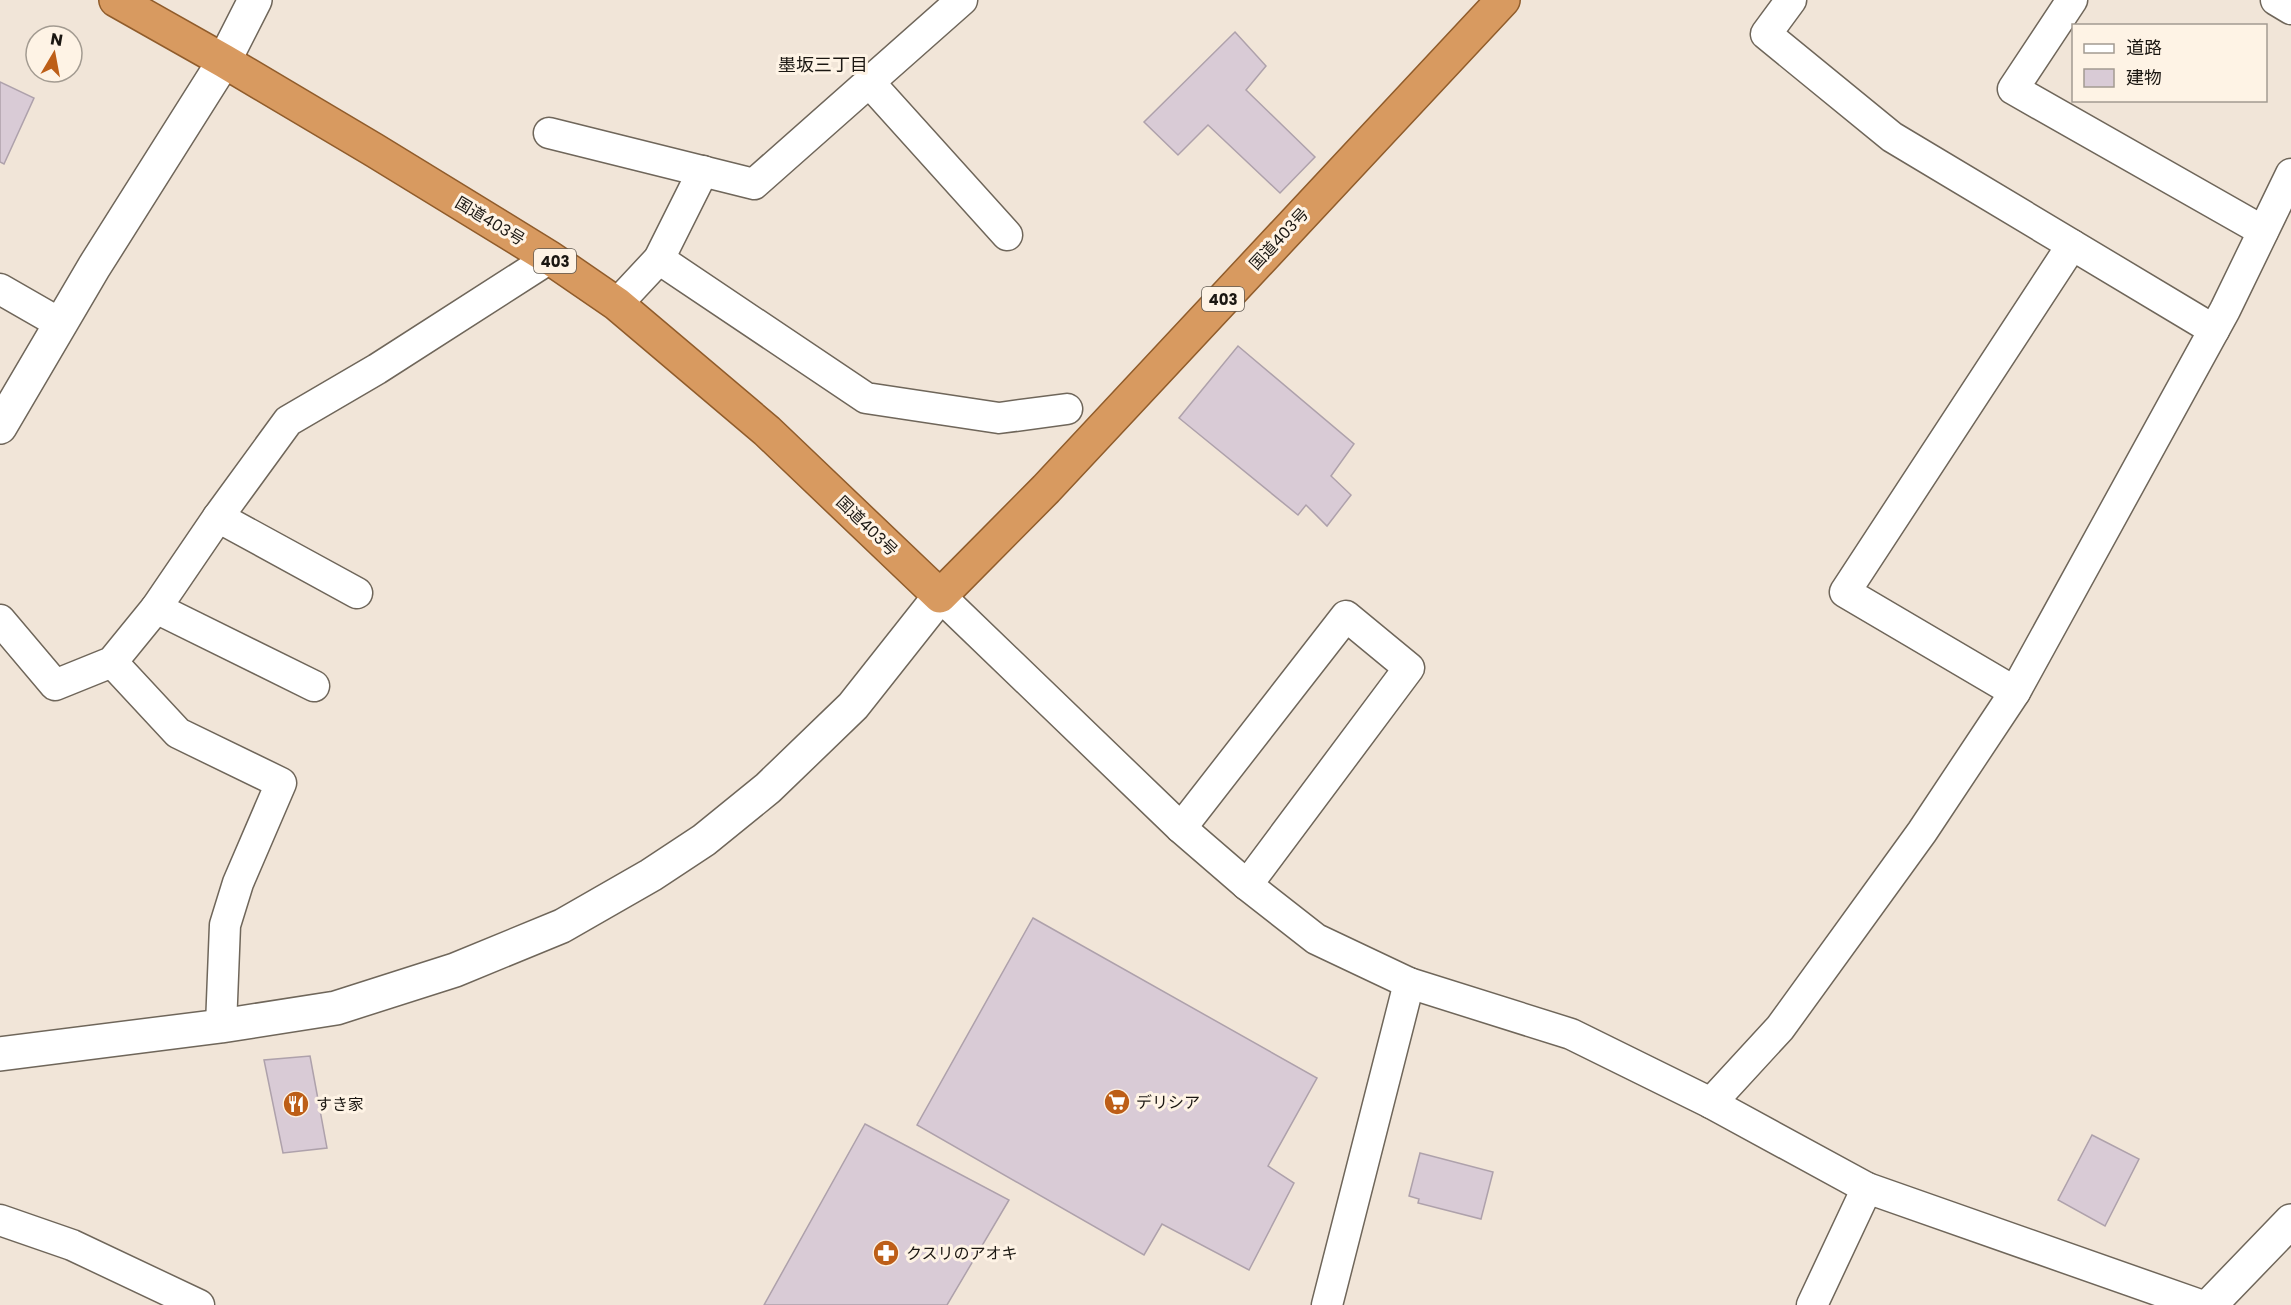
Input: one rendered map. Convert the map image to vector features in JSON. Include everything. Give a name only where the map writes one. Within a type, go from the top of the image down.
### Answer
[{"type":"highway","name":"国道403号","points":[[116,0],[224,61],[550,258],[617,304],[767,431],[940,596],[1054,480],[1503,0]]},
{"type":"street","points":[[0,427],[224,61],[255,0]]},
{"type":"street","points":[[549,133],[754,184],[962,0]]},
{"type":"street","points":[[1791,0],[1767,34],[1892,137],[2214,330]]},
{"type":"street","points":[[2072,0],[2013,89],[2263,231]]},
{"type":"street","points":[[2276,0],[2291,9]]},
{"type":"street","points":[[869,82],[1007,235]]},
{"type":"street","points":[[617,304],[659,259],[703,171]]},
{"type":"street","points":[[1711,1103],[1780,1028],[1923,832],[2015,692],[2214,330],[2291,174]]},
{"type":"street","points":[[2015,692],[1845,592],[2072,245]]},
{"type":"street","points":[[0,620],[55,685],[112,662],[156,608],[218,517],[288,421],[377,369],[550,258]]},
{"type":"street","points":[[659,259],[866,398],[999,418],[1067,409]]},
{"type":"street","points":[[0,289],[61,324]]},
{"type":"street","points":[[218,517],[357,593]]},
{"type":"street","points":[[0,1054],[221,1026],[336,1008],[455,970],[562,926],[651,875],[704,840],[768,788],[853,706],[940,596],[1181,828],[1247,885],[1316,939],[1409,983],[1571,1034],[1711,1103],[1867,1188],[2200,1305]]},
{"type":"street","points":[[156,608],[314,686]]},
{"type":"street","points":[[1181,828],[1346,616],[1409,669],[1247,885]]},
{"type":"street","points":[[112,662],[178,733],[281,783],[238,883],[225,925],[221,1026]]},
{"type":"street","points":[[1327,1305],[1409,983]]},
{"type":"street","points":[[1812,1305],[1867,1188]]},
{"type":"street","points":[[0,1220],[72,1245],[199,1305]]},
{"type":"street","points":[[2210,1305],[2291,1221]]},
{"type":"building","points":[[1235,32],[1266,66],[1246,90],[1315,157],[1280,193],[1208,125],[1178,155],[1144,122]]},
{"type":"building","points":[[0,82],[34,98],[4,164],[0,162]]},
{"type":"building","points":[[1238,346],[1354,444],[1331,476],[1351,495],[1327,526],[1306,505],[1298,515],[1179,418]]},
{"type":"building","name":"デリシア","points":[[1033,918],[1317,1078],[1268,1166],[1294,1183],[1249,1270],[1162,1224],[1144,1255],[917,1125]]},
{"type":"building","name":"すき家","points":[[310,1056],[327,1148],[283,1153],[264,1060]]},
{"type":"building","name":"クスリのアオキ","points":[[865,1124],[1009,1200],[947,1305],[764,1305]]},
{"type":"building","points":[[2092,1135],[2139,1159],[2105,1226],[2058,1200]]},
{"type":"building","points":[[1420,1153],[1493,1172],[1481,1219],[1418,1203],[1419,1199],[1409,1196]]},
{"type":"place","name":"デリシア","points":[[1117,1102]]},
{"type":"place","name":"すき家","points":[[296,1104]]},
{"type":"place","name":"クスリのアオキ","points":[[886,1253]]},
{"type":"district","name":"墨坂三丁目","points":[[823,64]]}]
